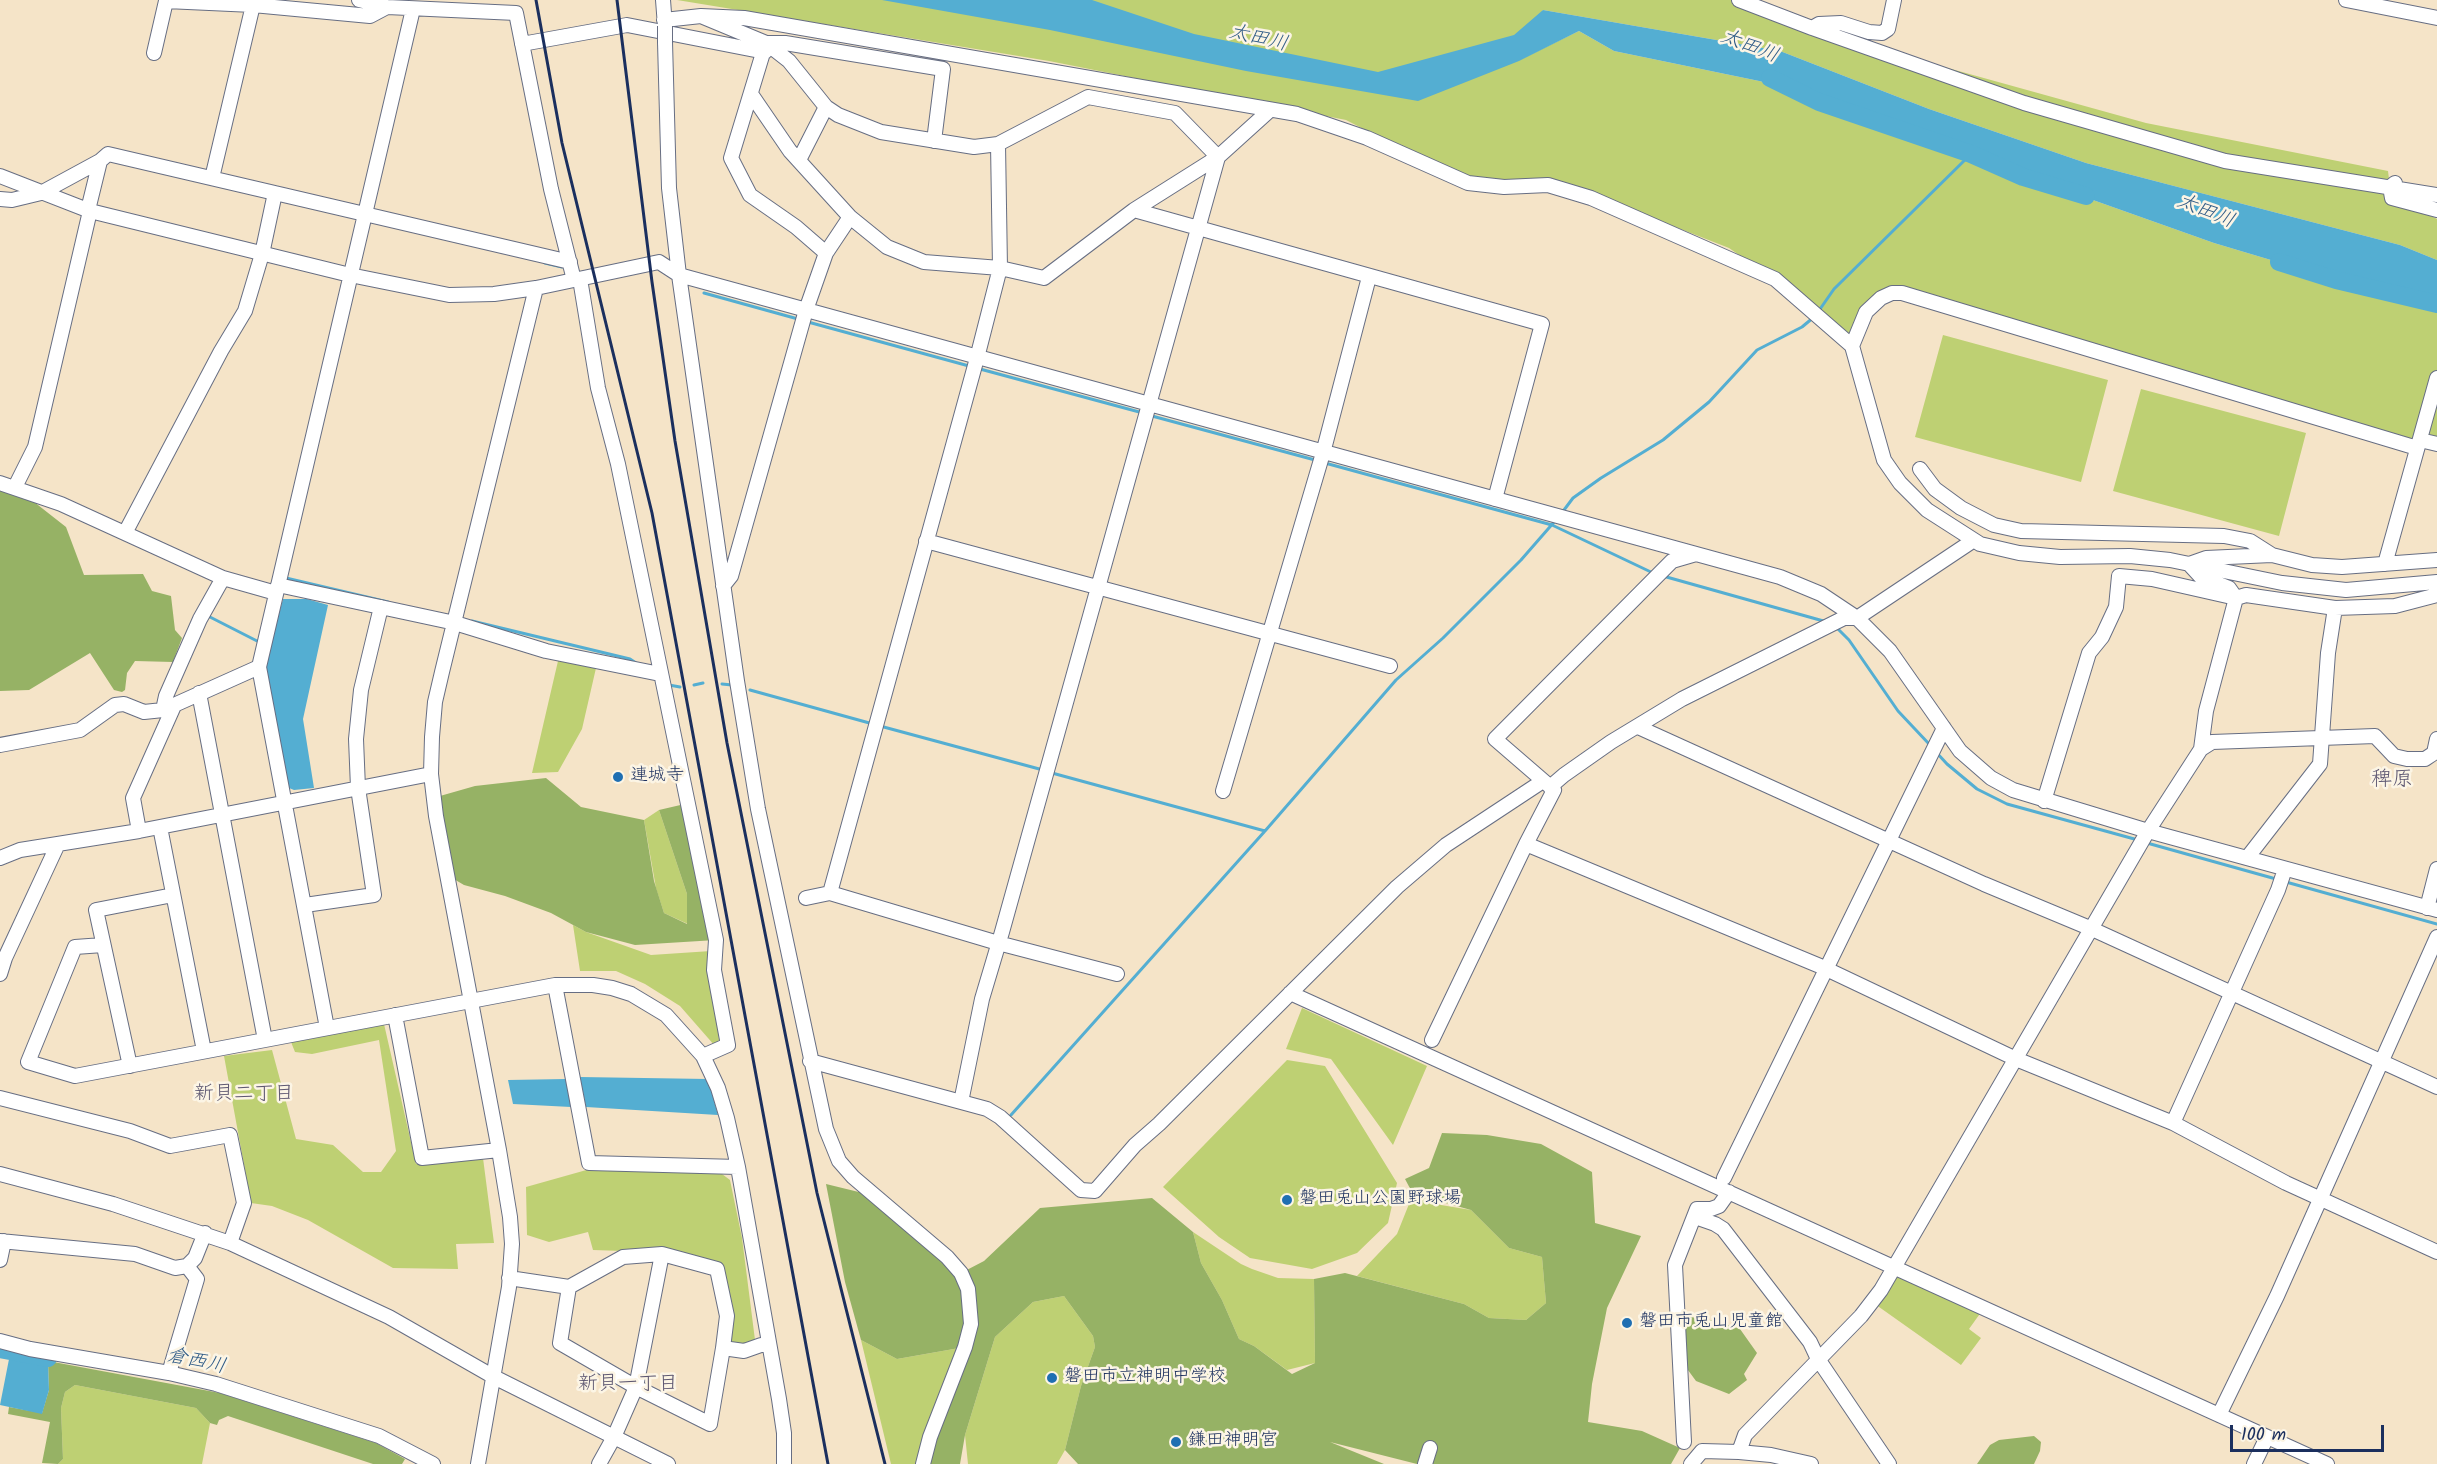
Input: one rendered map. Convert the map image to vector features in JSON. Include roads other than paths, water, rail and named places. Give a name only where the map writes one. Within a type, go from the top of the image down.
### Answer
[{"type":"street","points":[[358,0],[387,8],[516,13],[551,189],[570,262],[577,279],[598,388],[618,464],[716,940],[714,970],[728,1045],[704,1056]]},
{"type":"street","points":[[1739,0],[2024,103],[2226,161],[2437,195]]},
{"type":"street","points":[[1812,28],[1819,24],[1841,23],[1869,32],[1882,33],[1888,29],[1894,0]]},
{"type":"street","points":[[2346,0],[2437,18]]},
{"type":"street","points":[[154,53],[166,1],[253,5],[370,16],[387,8]]},
{"type":"street","points":[[663,1],[669,188],[723,586],[758,809],[826,1129],[839,1161],[852,1177],[947,1257],[961,1274],[968,1289],[971,1324],[965,1347],[930,1437],[923,1464]]},
{"type":"street","points":[[212,178],[253,5]]},
{"type":"street","points":[[327,1028],[259,668],[413,9]]},
{"type":"street","points":[[665,23],[701,16],[744,18],[1297,114],[1367,138],[1468,183],[1504,187],[1548,185],[1591,198],[1775,279],[1852,346],[1884,460],[1900,483],[1927,510],[1980,544],[2019,553],[2060,557],[2130,556],[2170,560],[2282,583],[2346,590],[2437,582]]},
{"type":"street","points":[[701,16],[789,61],[826,107],[838,115],[881,132],[974,147],[998,144],[1088,97],[1175,113],[1218,157]]},
{"type":"street","points":[[522,44],[627,25],[765,48],[785,43],[943,69],[934,141]]},
{"type":"street","points":[[765,48],[730,158],[750,195],[796,227],[826,252]]},
{"type":"street","points":[[751,94],[790,151],[850,217],[886,247],[924,262],[1000,268],[1044,278],[1134,210],[1218,157],[1270,110]]},
{"type":"street","points":[[799,160],[826,107]]},
{"type":"street","points":[[830,893],[1000,268],[998,144]]},
{"type":"street","points":[[0,200],[12,201],[41,193],[100,161],[108,154],[570,262]]},
{"type":"street","points":[[961,1102],[982,999],[1218,157]]},
{"type":"street","points":[[15,487],[35,447],[100,161]]},
{"type":"street","points":[[0,176],[89,211],[351,275],[449,295],[494,294],[536,288],[659,262],[676,237]]},
{"type":"street","points":[[2390,187],[2396,183],[2437,189]]},
{"type":"street","points":[[2390,187],[2392,198],[2437,210]]},
{"type":"street","points":[[125,533],[221,351],[245,311],[262,254],[275,193]]},
{"type":"street","points":[[1134,210],[1542,324],[1495,499]]},
{"type":"street","points":[[723,586],[731,576],[806,310],[826,252],[850,217]]},
{"type":"street","points":[[659,262],[679,275],[1802,585],[1857,618],[1890,651],[1960,751],[1991,778],[2013,790],[2148,831],[2432,909],[2437,869]]},
{"type":"street","points":[[1223,791],[1323,453],[1370,277]]},
{"type":"street","points":[[478,1464],[494,1377],[512,1244],[500,1150],[437,822],[430,774],[435,702],[536,288]]},
{"type":"street","points":[[1852,346],[1866,312],[1881,298],[1892,293],[1902,293],[2437,444]]},
{"type":"street","points":[[2385,564],[2437,378]]},
{"type":"street","points":[[1920,469],[1935,489],[1961,508],[1994,525],[2021,531],[2224,536],[2250,541],[2272,555]]},
{"type":"street","points":[[0,483],[61,504],[223,579],[381,607],[455,623],[546,651],[660,674]]},
{"type":"street","points":[[810,1061],[987,1109],[1000,1117],[1081,1190],[1095,1191],[1135,1145],[1397,887],[1446,845],[1564,775],[1611,742],[1638,728],[1682,699],[1844,618],[1857,618],[1974,540]]},
{"type":"street","points":[[926,541],[1390,666]]},
{"type":"street","points":[[1432,1040],[1554,790],[1495,739],[1672,561],[1696,554]]},
{"type":"street","points":[[2189,564],[2206,558],[2272,555],[2312,565],[2342,567],[2437,560]]},
{"type":"street","points":[[1739,1452],[1744,1435],[1861,1316],[1881,1290],[2148,831],[2200,748],[2206,711],[2236,598],[2229,588],[2201,577],[2189,564]]},
{"type":"street","points":[[2044,801],[2090,652],[2102,637],[2116,608],[2119,576],[2152,579],[2236,598],[2246,595],[2335,608],[2395,606],[2437,595]]},
{"type":"street","points":[[139,831],[133,798],[169,708],[166,696],[195,630],[223,579]]},
{"type":"street","points":[[304,905],[374,895],[357,788],[356,739],[361,690],[381,607]]},
{"type":"street","points":[[2247,858],[2320,764],[2328,653],[2335,608]]},
{"type":"street","points":[[0,745],[80,730],[115,705],[124,704],[144,712],[169,708],[259,668]]},
{"type":"street","points":[[200,693],[265,1040]]},
{"type":"street","points":[[1638,728],[1984,884],[2092,929],[2437,1087]]},
{"type":"street","points":[[1724,1178],[1944,728]]},
{"type":"street","points":[[2200,748],[2212,742],[2375,736],[2394,756],[2425,759],[2434,753],[2436,746]]},
{"type":"street","points":[[0,858],[20,850],[139,831],[430,774]]},
{"type":"street","points":[[160,826],[204,1052]]},
{"type":"street","points":[[0,974],[5,958],[58,844]]},
{"type":"street","points":[[1526,844],[1827,969],[2016,1059],[2173,1123],[2286,1183],[2437,1252]]},
{"type":"street","points":[[2173,1123],[2278,890],[2285,869]]},
{"type":"street","points":[[806,898],[830,893],[998,943],[1118,974]]},
{"type":"street","points":[[130,1066],[96,910],[173,895]]},
{"type":"street","points":[[2219,1415],[2277,1296],[2437,937]]},
{"type":"street","points":[[103,945],[75,947],[28,1062],[75,1076],[395,1015],[471,1003],[555,985],[593,985],[631,994],[666,1015],[704,1056],[718,1088],[738,1167],[768,1345],[780,1399],[784,1432],[784,1464]]},
{"type":"street","points":[[555,985],[589,1163],[738,1167]]},
{"type":"street","points":[[1290,993],[2327,1464]]},
{"type":"street","points":[[395,1015],[422,1158],[500,1150]]},
{"type":"street","points":[[0,1098],[130,1131],[170,1146],[230,1135],[244,1203],[230,1243]]},
{"type":"street","points":[[0,1174],[103,1202],[205,1233],[230,1243],[389,1317],[494,1377],[668,1464]]},
{"type":"street","points":[[1684,1442],[1676,1265],[1697,1209],[1711,1209],[1719,1206],[1729,1192]]},
{"type":"street","points":[[1695,1217],[1723,1229],[1810,1342],[1818,1359],[1889,1464]]},
{"type":"street","points":[[0,1260],[2,1241],[135,1254],[175,1268],[187,1266],[195,1258],[205,1233]]},
{"type":"street","points":[[509,1278],[569,1287],[623,1257],[662,1254],[717,1269],[727,1316],[710,1424],[636,1387],[560,1343],[569,1287]]},
{"type":"street","points":[[599,1464],[614,1437],[636,1387],[662,1254]]},
{"type":"street","points":[[169,1373],[198,1279],[187,1266]]},
{"type":"street","points":[[0,1341],[30,1349],[169,1373],[216,1384],[379,1436],[433,1464]]},
{"type":"street","points":[[723,1348],[744,1351],[768,1345]]},
{"type":"street","points":[[2254,1464],[2266,1437]]},
{"type":"street","points":[[1425,1464],[1430,1448]]},
{"type":"street","points":[[1691,1464],[1702,1451],[1772,1455],[1810,1464]]},
{"type":"water","points":[[882,0],[1092,0],[1194,34],[1378,72],[1514,35],[1543,10],[1780,51],[1929,109],[2086,163],[2400,245],[2437,260],[2437,305],[2214,243],[2000,167],[1793,88],[1614,51],[1579,31],[1519,61],[1418,101],[1246,71],[1050,30]]},
{"type":"water","points":[[283,599],[307,599],[328,605],[303,719],[314,788],[294,790],[289,788],[265,665]]},
{"type":"water","points":[[580,1077],[708,1079],[718,1115],[586,1107]]},
{"type":"water","points":[[566,1079],[571,1107],[513,1104],[508,1080]]},
{"type":"water","points":[[10,1354],[48,1361],[49,1390],[42,1414],[0,1405]]},
{"type":"waterway","name":"太田川","points":[[1770,78],[1819,102],[1971,154],[2023,177],[2086,196]]},
{"type":"waterway","points":[[1818,312],[1834,289],[1971,154]]},
{"type":"waterway","name":"太田川","points":[[2279,262],[2336,280],[2437,304]]},
{"type":"waterway","points":[[545,263],[562,267]]},
{"type":"waterway","points":[[704,293],[798,319]]},
{"type":"waterway","points":[[1561,514],[1573,498],[1663,440],[1709,402],[1757,350],[1802,327],[1814,317]]},
{"type":"waterway","points":[[808,322],[969,366]]},
{"type":"waterway","points":[[980,369],[1143,413]]},
{"type":"waterway","points":[[1152,416],[1315,460]]},
{"type":"waterway","points":[[1325,463],[1552,525],[1653,573]]},
{"type":"waterway","points":[[1011,1115],[1265,831],[1396,680],[1443,638],[1521,560],[1555,521]]},
{"type":"waterway","points":[[1663,576],[1827,622]]},
{"type":"waterway","points":[[286,578],[388,602]]},
{"type":"waterway","points":[[208,616],[259,642]]},
{"type":"waterway","points":[[472,621],[630,659],[636,663]]},
{"type":"waterway","points":[[1835,626],[1849,640],[1898,711],[1930,745]]},
{"type":"waterway","points":[[694,685],[703,683]]},
{"type":"waterway","points":[[722,684],[732,685]]},
{"type":"waterway","points":[[669,685],[680,687]]},
{"type":"waterway","points":[[750,690],[873,724]]},
{"type":"waterway","points":[[880,726],[1043,770]]},
{"type":"waterway","points":[[1936,752],[1977,789],[2007,804],[2138,840]]},
{"type":"waterway","points":[[1052,773],[1265,831]]},
{"type":"waterway","points":[[2147,843],[2276,879]]},
{"type":"waterway","points":[[2286,882],[2437,924]]},
{"type":"waterway","name":"倉西川","points":[[0,1349],[48,1358]]},
{"type":"railway","points":[[536,0],[562,143],[652,513],[828,1464]]},
{"type":"railway","points":[[617,0],[652,282],[675,441],[727,743],[817,1193],[885,1464]]},
{"type":"place","name":"連城寺","points":[[618,777]]},
{"type":"place","name":"磐田兎山公園野球場","points":[[1287,1200]]},
{"type":"place","name":"磐田市兎山児童館","points":[[1627,1323]]},
{"type":"place","name":"磐田市立神明中学校","points":[[1052,1378]]},
{"type":"place","name":"鎌田神明宮","points":[[1176,1442]]},
{"type":"district","name":"稗原","points":[[2392,781]]},
{"type":"district","name":"新貝二丁目","points":[[244,1096]]},
{"type":"district","name":"新貝一丁目","points":[[628,1386]]}]
